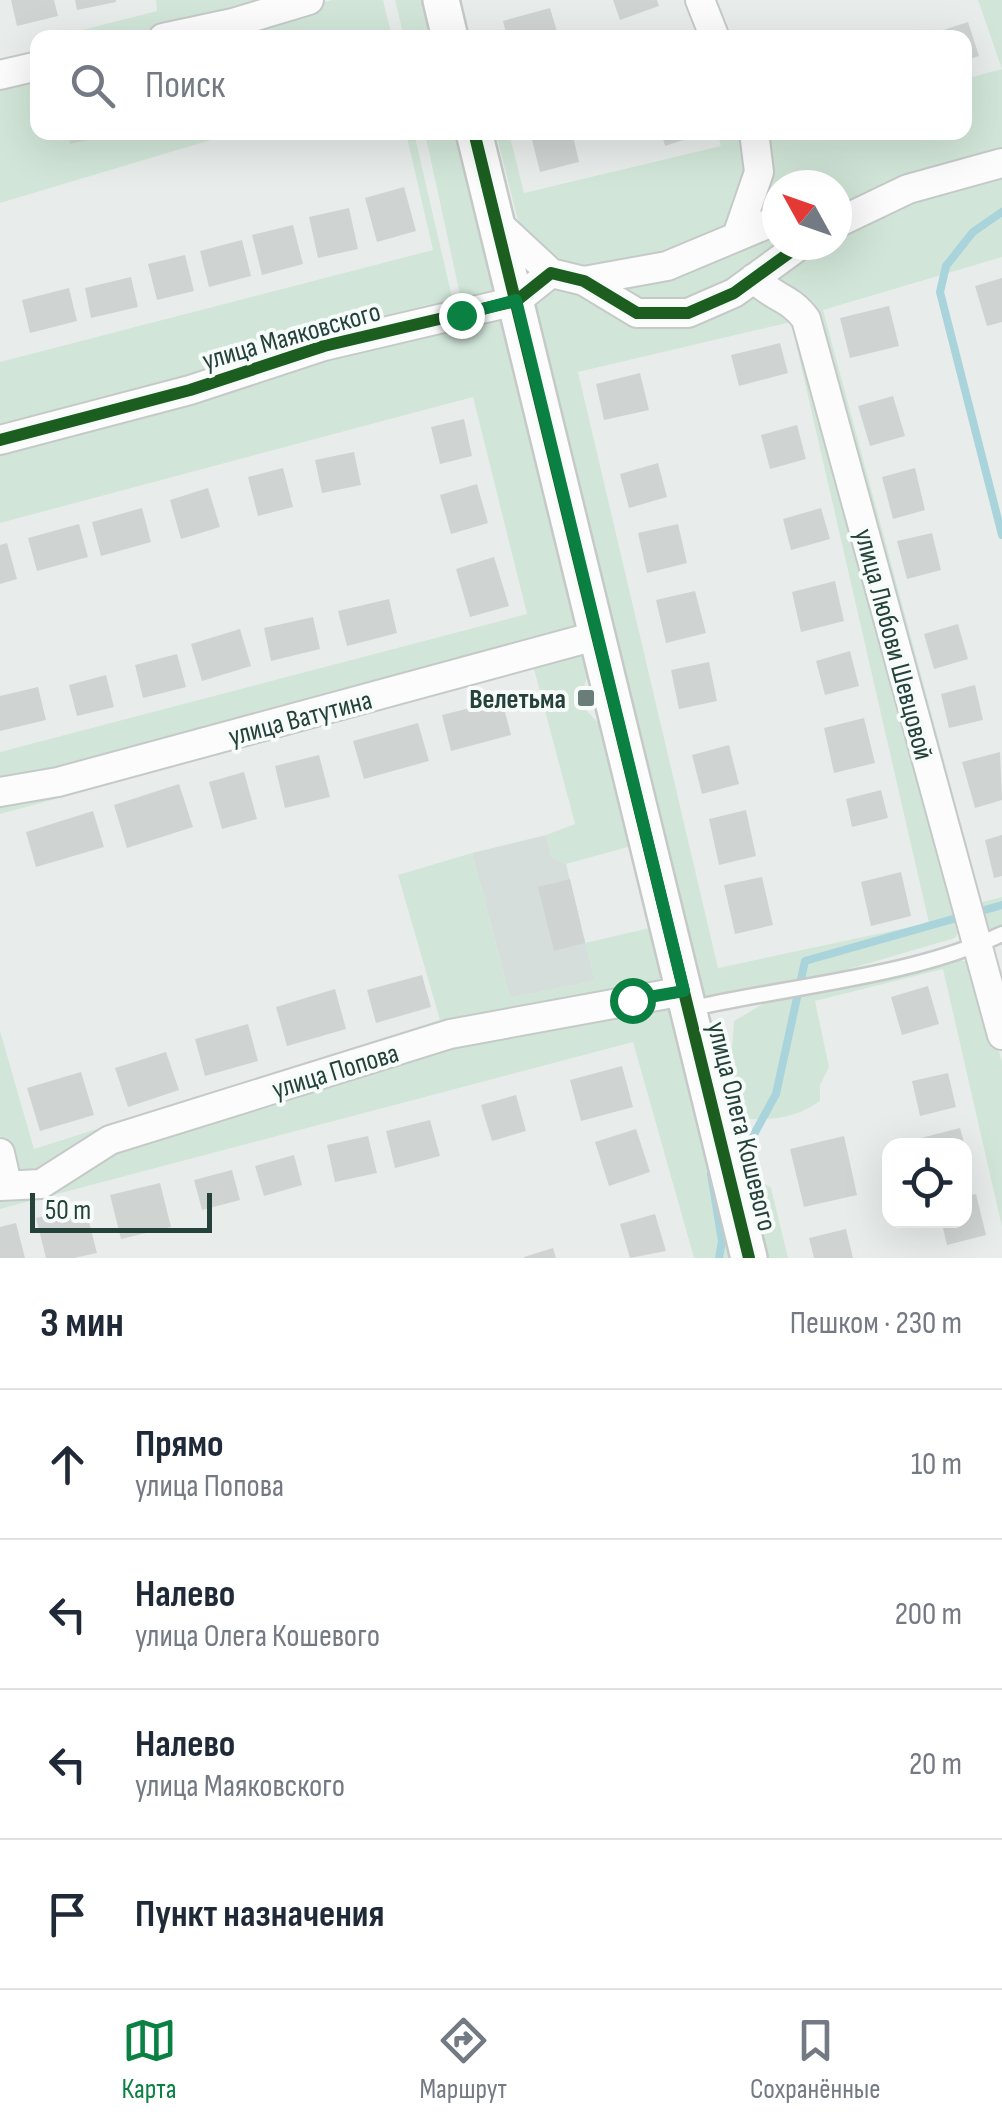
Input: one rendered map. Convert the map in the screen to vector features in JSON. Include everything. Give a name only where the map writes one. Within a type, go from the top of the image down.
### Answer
[{"type":"street","points":[[200,30],[309,0]]},
{"type":"street","points":[[441,0],[448,30]]},
{"type":"street","points":[[700,0],[712,30]]},
{"type":"street","points":[[0,75],[30,68]]},
{"type":"street","name":"улица Олега Кошевого","points":[[476,140],[749,1258]]},
{"type":"street","points":[[737,236],[760,172],[755,140]]},
{"type":"street","points":[[852,216],[908,189],[1002,163]]},
{"type":"street","points":[[852,207],[879,202]]},
{"type":"street","points":[[496,222],[551,273],[584,281],[638,313],[688,314],[734,292],[779,260]]},
{"type":"street","points":[[584,281],[667,266],[762,226]]},
{"type":"street","name":"улица Маяковского","points":[[0,440],[190,390],[324,346],[516,300],[551,273]]},
{"type":"street","name":"улица Любови Шевцовой","points":[[754,278],[770,295],[793,302],[806,320],[990,940],[1002,1036]]},
{"type":"street","name":"улица Ватутина","points":[[0,792],[58,782],[599,635]]},
{"type":"street","name":"улица Попова","points":[[4,1185],[42,1184],[110,1140],[450,1034],[686,1000]]},
{"type":"street","points":[[0,1153],[4,1185]]},
{"type":"lane","points":[[233,23],[253,0]]},
{"type":"lane","points":[[686,1000],[850,978],[990,940]]},
{"type":"shaded area","points":[[546,835],[551,857],[566,864],[595,981],[510,998],[472,853]]},
{"type":"green space","points":[[156,0],[286,0],[170,30],[82,30],[157,11]]},
{"type":"green space","points":[[332,0],[383,0],[390,30],[220,30]]},
{"type":"green space","points":[[395,0],[430,0],[438,30],[402,30]]},
{"type":"green space","points":[[978,0],[1002,0],[1002,69]]},
{"type":"green space","points":[[1002,69],[1002,153],[852,199],[852,170],[762,170],[762,219],[758,220],[762,140],[972,140],[972,77]]},
{"type":"green space","points":[[30,74],[30,140],[211,140],[0,203],[0,82]]},
{"type":"green space","points":[[408,140],[416,140],[454,306],[0,432],[0,362],[433,250]]},
{"type":"green space","points":[[427,140],[466,140],[503,283],[491,297],[462,304]]},
{"type":"green space","points":[[498,140],[511,140],[524,193],[721,146],[719,140],[749,140],[752,170],[733,230],[703,248],[587,273],[567,265],[519,225]]},
{"type":"green space","points":[[1002,171],[1002,257],[823,310],[982,902],[1002,897],[1002,925],[984,932],[815,316],[778,284],[776,274],[791,260],[852,260],[852,226],[905,199]]},
{"type":"green space","points":[[762,234],[762,257],[731,282],[698,299],[680,304],[639,303],[604,285]]},
{"type":"green space","points":[[558,288],[584,295],[632,322],[691,326],[752,293],[765,305],[788,306],[960,929],[955,938],[839,972],[705,996],[695,979],[532,313],[535,302]],"holes":[[[791,322],[929,923],[718,968],[578,372]]]},
{"type":"green space","points":[[492,314],[512,321],[586,624],[572,634],[0,786],[0,752],[527,614],[473,397],[0,523],[0,452],[323,357]]},
{"type":"green space","points":[[574,652],[587,657],[590,668],[579,703],[614,739],[639,844],[566,864],[551,857],[546,835],[575,824],[534,669],[0,814],[0,807],[58,789]]},
{"type":"green space","points":[[472,853],[510,998],[595,981],[585,943],[658,926],[672,980],[450,1027],[39,1179],[11,1175],[0,1134],[0,1031],[34,1149],[440,1020],[398,875]]},
{"type":"green space","points":[[951,958],[968,962],[980,975],[1002,1063],[1002,1227],[943,969],[815,1001],[829,1067],[820,1085],[820,1101],[786,1116],[749,1119],[737,1147],[718,1073],[732,1049],[734,1021],[766,1002],[808,988],[847,986]]},
{"type":"green space","points":[[672,1002],[742,1258],[694,1258],[633,1042],[0,1209],[0,1192],[113,1147],[450,1041]]},
{"type":"green space","points":[[744,1170],[771,1188],[788,1258],[766,1258]]},
{"type":"building","points":[[11,0],[54,0],[58,16],[17,26]]},
{"type":"building","points":[[75,0],[116,0],[116,2],[77,10]]},
{"type":"building","points":[[613,0],[657,0],[659,6],[620,20]]},
{"type":"building","points":[[550,8],[557,30],[505,30],[503,21]]},
{"type":"building","points":[[968,22],[971,30],[943,30]]},
{"type":"building","points":[[972,34],[979,56],[972,58]]},
{"type":"building","points":[[532,140],[574,140],[579,162],[540,172]]},
{"type":"building","points":[[404,187],[416,231],[377,242],[365,198]]},
{"type":"building","points":[[349,208],[358,249],[318,258],[309,217]]},
{"type":"building","points":[[293,225],[303,264],[262,275],[252,235]]},
{"type":"building","points":[[242,240],[251,276],[209,287],[200,251]]},
{"type":"building","points":[[185,255],[194,291],[157,300],[148,264]]},
{"type":"building","points":[[131,277],[138,307],[91,318],[85,288]]},
{"type":"building","points":[[1002,278],[1002,322],[987,326],[975,286]]},
{"type":"building","points":[[69,288],[77,321],[30,333],[22,300]]},
{"type":"building","points":[[889,306],[899,346],[850,358],[840,318]]},
{"type":"building","points":[[780,343],[788,373],[739,386],[731,355]]},
{"type":"building","points":[[640,373],[649,410],[604,420],[596,384]]},
{"type":"building","points":[[893,396],[905,436],[870,446],[858,406]]},
{"type":"building","points":[[464,419],[472,456],[440,464],[431,427]]},
{"type":"building","points":[[797,425],[806,459],[770,469],[761,435]]},
{"type":"building","points":[[354,452],[361,485],[322,493],[315,460]]},
{"type":"building","points":[[658,463],[667,497],[629,508],[620,474]]},
{"type":"building","points":[[283,468],[293,507],[258,516],[248,477]]},
{"type":"building","points":[[915,468],[925,510],[893,519],[882,477]]},
{"type":"building","points":[[477,484],[488,523],[451,534],[440,495]]},
{"type":"building","points":[[208,488],[220,527],[181,539],[170,500]]},
{"type":"building","points":[[142,508],[151,542],[101,556],[92,522]]},
{"type":"building","points":[[821,508],[830,539],[791,550],[783,519]]},
{"type":"building","points":[[79,524],[88,557],[37,571],[28,538]]},
{"type":"building","points":[[678,524],[687,563],[647,573],[638,533]]},
{"type":"building","points":[[932,533],[941,570],[907,579],[897,541]]},
{"type":"building","points":[[7,543],[17,579],[0,584],[0,545]]},
{"type":"building","points":[[494,557],[509,606],[470,617],[456,569]]},
{"type":"building","points":[[835,581],[844,621],[801,632],[792,592]]},
{"type":"building","points":[[695,591],[706,633],[666,643],[656,600]]},
{"type":"building","points":[[389,599],[397,633],[347,646],[338,611]]},
{"type":"building","points":[[313,617],[320,649],[271,661],[264,628]]},
{"type":"building","points":[[958,624],[968,659],[934,669],[924,634]]},
{"type":"building","points":[[240,629],[251,666],[202,681],[191,644]]},
{"type":"building","points":[[850,651],[859,686],[825,695],[816,661]]},
{"type":"building","points":[[177,654],[186,687],[143,698],[135,665]]},
{"type":"building","points":[[709,662],[717,701],[679,709],[671,670]]},
{"type":"building","points":[[106,675],[114,707],[77,716],[69,685]]},
{"type":"building","points":[[975,685],[983,720],[949,728],[941,694]]},
{"type":"building","points":[[38,687],[46,720],[0,731],[0,696]]},
{"type":"building","points":[[502,700],[511,735],[451,751],[442,715]]},
{"type":"building","points":[[864,718],[875,763],[834,773],[824,728]]},
{"type":"building","points":[[418,723],[429,761],[364,779],[353,741]]},
{"type":"building","points":[[729,745],[739,784],[702,794],[692,755]]},
{"type":"building","points":[[1000,752],[1002,800],[975,808],[962,762]]},
{"type":"building","points":[[319,755],[330,797],[285,808],[275,766]]},
{"type":"building","points":[[244,772],[257,819],[222,829],[209,782]]},
{"type":"building","points":[[179,784],[193,827],[127,848],[114,805]]},
{"type":"building","points":[[881,790],[888,818],[852,827],[846,799]]},
{"type":"building","points":[[746,810],[756,856],[719,865],[709,819]]},
{"type":"building","points":[[93,811],[104,847],[36,867],[26,832]]},
{"type":"building","points":[[1002,835],[1002,876],[994,878],[985,840]]},
{"type":"building","points":[[901,872],[911,916],[871,926],[861,882]]},
{"type":"building","points":[[762,877],[773,925],[735,934],[724,885]]},
{"type":"building","points":[[570,879],[585,943],[554,951],[538,887]]},
{"type":"building","points":[[422,975],[431,1007],[376,1023],[367,990]]},
{"type":"building","points":[[928,986],[939,1024],[902,1035],[891,997]]},
{"type":"building","points":[[335,989],[346,1029],[287,1046],[276,1007]]},
{"type":"building","points":[[248,1024],[258,1061],[205,1076],[195,1039]]},
{"type":"building","points":[[166,1052],[179,1090],[128,1107],[115,1068]]},
{"type":"building","points":[[622,1066],[633,1107],[581,1121],[570,1080]]},
{"type":"building","points":[[81,1072],[94,1115],[40,1131],[27,1088]]},
{"type":"building","points":[[948,1073],[956,1107],[920,1116],[912,1081]]},
{"type":"building","points":[[516,1095],[526,1131],[492,1141],[481,1105]]},
{"type":"building","points":[[430,1120],[440,1156],[395,1168],[386,1131]]},
{"type":"building","points":[[960,1128],[963,1138],[921,1138]]},
{"type":"building","points":[[636,1129],[650,1172],[609,1186],[595,1142]]},
{"type":"building","points":[[368,1136],[377,1173],[335,1182],[327,1145]]},
{"type":"building","points":[[844,1136],[857,1195],[804,1207],[790,1149]]},
{"type":"building","points":[[294,1155],[302,1185],[264,1196],[255,1166]]},
{"type":"building","points":[[232,1170],[240,1200],[202,1210],[194,1180]]},
{"type":"building","points":[[160,1183],[171,1227],[121,1239],[110,1195]]},
{"type":"building","points":[[976,1194],[986,1235],[947,1245],[943,1228],[972,1228],[972,1195]]},
{"type":"building","points":[[85,1206],[97,1253],[46,1258],[36,1218]]},
{"type":"building","points":[[655,1214],[666,1251],[630,1258],[620,1224]]},
{"type":"building","points":[[16,1223],[25,1258],[0,1258],[0,1227]]},
{"type":"building","points":[[846,1229],[853,1258],[814,1258],[809,1238]]},
{"type":"building","points":[[553,1248],[556,1258],[524,1258],[524,1257]]},
{"type":"waterway","points":[[1002,212],[973,232],[946,266],[940,292],[1002,535]]},
{"type":"waterway","points":[[739,1165],[749,1161],[752,1138],[776,1094],[805,961],[1002,905]]},
{"type":"waterway","points":[[711,1174],[722,1241],[719,1258]]},
{"type":"cycle path","points":[[476,140],[749,1258]]},
{"type":"cycle path","points":[[0,440],[190,390],[324,346],[516,301],[551,273],[584,281],[637,313],[688,313],[734,293],[779,260]]},
{"type":"place","name":"Велетьма","points":[[586,698]]},
{"type":"route","points":[[461,315],[516,300],[684,991],[632,1000]]}]
